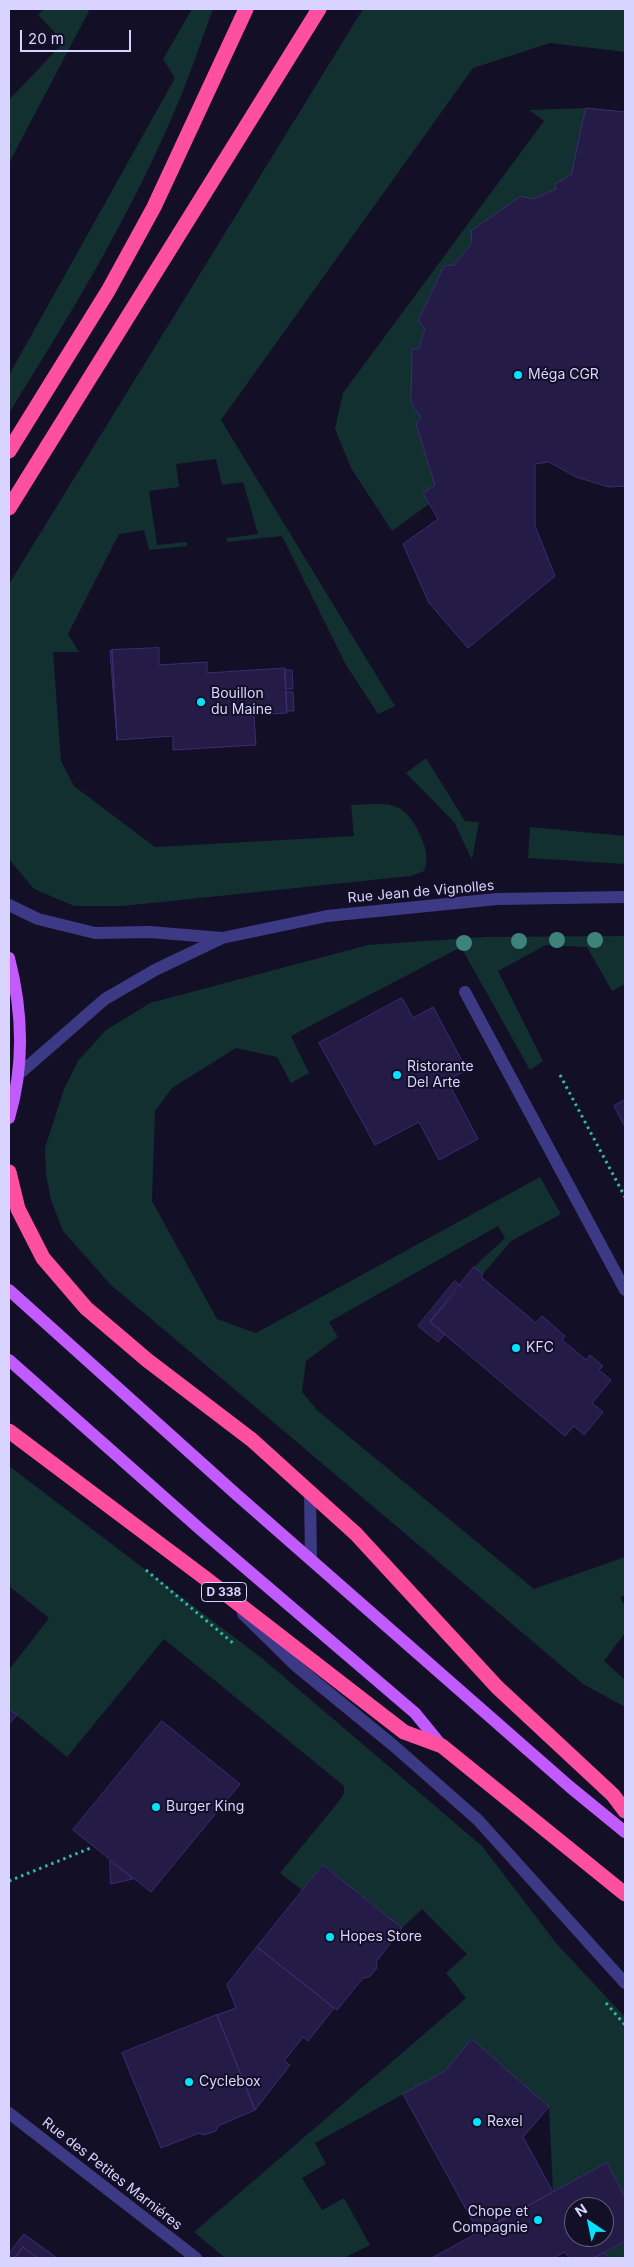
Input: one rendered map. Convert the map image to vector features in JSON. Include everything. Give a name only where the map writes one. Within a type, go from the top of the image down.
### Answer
[{"type":"highway","points":[[9,450],[108,291],[154,207],[246,9]]},
{"type":"highway","points":[[9,508],[319,9]]},
{"type":"highway","points":[[9,1172],[18,1209],[43,1258],[86,1308],[147,1360],[252,1440],[356,1534],[497,1687],[613,1795],[625,1811]]},
{"type":"highway","name":"D 338","points":[[9,1430],[404,1732],[442,1746],[625,1894]]},
{"type":"main road","points":[[9,958],[20,1010],[19,1074],[9,1118]]},
{"type":"main road","points":[[9,1290],[556,1775],[625,1832]]},
{"type":"main road","name":"D 338","points":[[9,1360],[201,1530],[415,1713],[442,1746]]},
{"type":"street","name":"Rue Jean de Vignolles","points":[[19,1074],[104,999],[155,970],[222,938],[326,916],[497,899],[625,897]]},
{"type":"street","name":"Rue Jean de Vignolles","points":[[9,906],[38,919],[95,933],[150,932],[222,938]]},
{"type":"street","points":[[465,992],[625,1290]]},
{"type":"street","points":[[310,1493],[311,1559]]},
{"type":"street","points":[[205,1578],[295,1666],[394,1746],[478,1820],[625,1983]]},
{"type":"street","name":"Rue des Petites Marniéres","points":[[9,2114],[196,2258]]},
{"type":"path","points":[[560,1075],[625,1198]]},
{"type":"path","points":[[139,1565],[235,1646]]},
{"type":"path","points":[[9,1881],[93,1847]]},
{"type":"path","points":[[605,2002],[625,2025]]},
{"type":"green space","points":[[44,9],[90,9],[9,163],[9,100],[64,42],[38,15]]},
{"type":"green space","points":[[192,9],[213,9],[173,115],[137,192],[97,267],[9,413],[9,375],[175,78],[163,59]]},
{"type":"green space","points":[[363,9],[625,9],[625,52],[550,43],[473,68],[221,420],[395,706],[378,714],[346,665],[282,536],[227,542],[227,538],[258,534],[243,482],[222,485],[216,459],[176,464],[179,487],[149,491],[157,545],[187,542],[187,546],[149,550],[144,530],[119,534],[68,634],[79,652],[53,652],[61,761],[74,786],[155,847],[354,836],[351,805],[385,804],[401,809],[415,824],[427,858],[424,871],[411,876],[123,906],[74,906],[34,889],[9,859],[9,584]]},
{"type":"green space","points":[[586,108],[571,175],[556,184],[556,189],[533,199],[521,197],[471,231],[472,243],[454,265],[444,266],[418,321],[425,328],[419,349],[412,349],[411,402],[421,418],[416,424],[435,485],[429,504],[392,531],[351,468],[335,429],[343,393],[544,121],[529,110]]},
{"type":"green space","points":[[426,758],[465,821],[479,822],[472,860],[454,822],[406,773]]},
{"type":"green space","points":[[530,827],[625,836],[625,864],[528,858]]},
{"type":"green space","points":[[625,936],[625,984],[612,991],[587,947],[546,945],[498,971],[543,1061],[530,1070],[461,947],[291,1036],[309,1073],[291,1083],[277,1057],[236,1048],[172,1088],[155,1111],[152,1201],[217,1319],[256,1333],[540,1177],[561,1214],[511,1241],[483,1274],[474,1267],[505,1238],[498,1226],[329,1322],[338,1337],[306,1361],[302,1392],[318,1411],[534,1589],[625,1557],[625,1595],[620,1598],[625,1606],[625,1633],[604,1661],[625,1680],[625,1707],[583,1684],[111,1285],[63,1231],[51,1200],[46,1174],[45,1148],[64,1089],[78,1061],[106,1030],[150,1003],[368,945],[484,937]]},
{"type":"green space","points":[[9,1466],[263,1659],[482,1846],[556,1943],[625,2017],[625,2197],[607,2163],[553,2192],[549,2107],[472,2040],[445,2071],[315,2143],[326,2164],[302,2178],[322,2210],[344,2198],[370,2245],[344,2258],[225,2258],[194,2232],[466,1998],[446,1973],[467,1954],[422,1909],[402,1928],[323,1865],[302,1890],[280,1873],[340,1800],[344,1793],[344,1786],[164,1639],[67,1757],[9,1709],[9,1670],[49,1618],[9,1586]]},
{"type":"green space","points":[[625,2241],[625,2258],[608,2258],[604,2253]]},
{"type":"building","name":"Méga CGR","points":[[586,108],[625,112],[625,486],[609,487],[576,477],[549,462],[535,464],[535,526],[555,576],[468,648],[429,603],[403,544],[438,519],[423,493],[435,485],[416,424],[421,418],[411,402],[412,349],[419,349],[425,328],[418,321],[444,266],[454,265],[472,243],[471,231],[521,196],[533,199],[556,189],[555,184],[571,175]]},
{"type":"building","name":"Bouillon du Maine","points":[[159,648],[159,665],[207,662],[207,673],[285,668],[287,713],[254,715],[256,745],[173,750],[173,736],[117,740],[112,650]]},
{"type":"building","points":[[112,650],[117,740],[110,651]]},
{"type":"building","points":[[285,670],[292,670],[293,689],[286,689]]},
{"type":"building","points":[[286,692],[293,692],[294,711],[287,711]]},
{"type":"building","name":"Ristorante Del Arte","points":[[402,998],[413,1018],[433,1007],[467,1070],[447,1080],[478,1139],[439,1160],[419,1122],[375,1145],[319,1043]]},
{"type":"building","points":[[625,1100],[625,1127],[614,1106]]},
{"type":"building","name":"KFC","points":[[474,1267],[483,1274],[481,1277],[536,1323],[542,1316],[565,1336],[562,1340],[586,1360],[590,1355],[603,1366],[599,1370],[611,1380],[592,1403],[603,1412],[584,1435],[574,1426],[565,1436],[430,1322]]},
{"type":"building","points":[[455,1281],[461,1286],[430,1322],[445,1334],[438,1342],[418,1326]]},
{"type":"building","points":[[9,1709],[17,1715],[9,1724]]},
{"type":"building","name":"Burger King","points":[[162,1721],[240,1784],[151,1892],[73,1830]]},
{"type":"building","points":[[110,1861],[133,1879],[111,1884]]},
{"type":"building","name":"Hopes Store","points":[[323,1865],[402,1928],[376,1962],[377,1968],[369,1977],[363,1978],[337,2010],[257,1947]]},
{"type":"building","points":[[257,1947],[334,2008],[308,2041],[303,2037],[284,2061],[290,2065],[255,2110],[217,2015],[236,2008],[227,1985]]},
{"type":"building","name":"Cyclebox","points":[[217,2015],[255,2110],[218,2126],[216,2131],[204,2135],[199,2133],[161,2148],[122,2053]]},
{"type":"building","name":"Rexel","points":[[472,2039],[549,2107],[523,2137],[553,2192],[479,2233],[403,2094],[445,2071]]},
{"type":"building","name":"Chope et Compagnie","points":[[607,2163],[625,2197],[625,2241],[594,2258],[569,2258],[565,2252],[553,2258],[432,2258]]},
{"type":"building","points":[[24,2234],[57,2258],[38,2258],[23,2247],[15,2258],[9,2258],[9,2254]]},
{"type":"building","points":[[23,2247],[38,2258],[15,2258]]},
{"type":"building","points":[[604,2253],[608,2258],[594,2258]]},
{"type":"place","name":"Méga CGR","points":[[518,375]]},
{"type":"place","name":"Bouillon du Maine","points":[[201,702]]},
{"type":"place","name":"Ristorante Del Arte","points":[[397,1075]]},
{"type":"place","name":"KFC","points":[[516,1348]]},
{"type":"place","name":"Burger King","points":[[156,1807]]},
{"type":"place","name":"Hopes Store","points":[[330,1937]]},
{"type":"place","name":"Cyclebox","points":[[189,2082]]},
{"type":"place","name":"Rexel","points":[[477,2122]]},
{"type":"place","name":"Chope et Compagnie","points":[[538,2220]]}]
